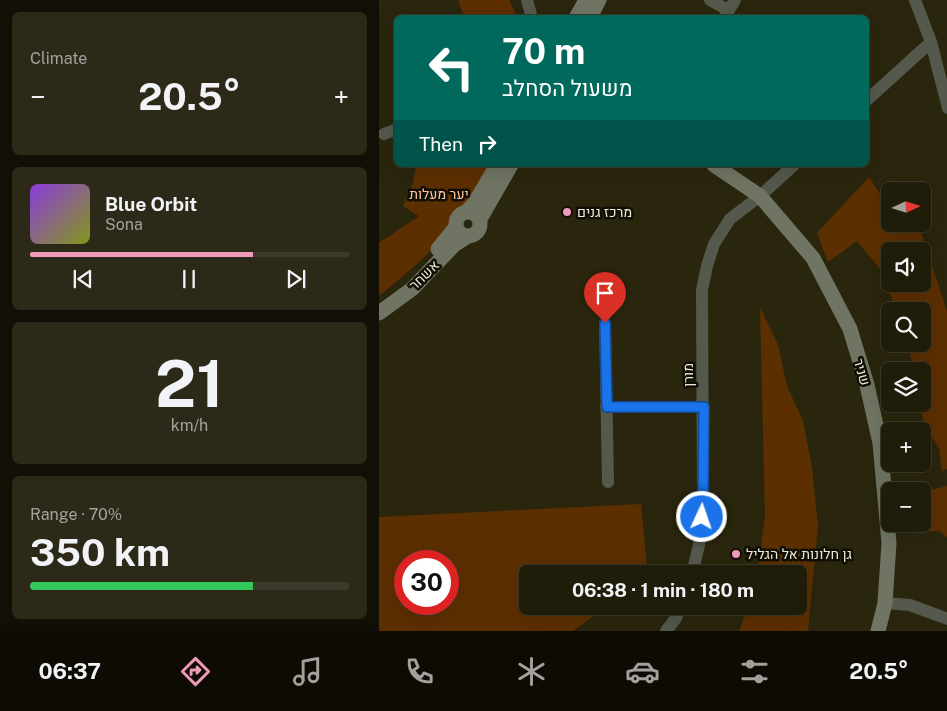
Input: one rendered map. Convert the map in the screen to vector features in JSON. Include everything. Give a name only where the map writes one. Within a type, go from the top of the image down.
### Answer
[{"type":"street","points":[[527,0],[531,15]]},
{"type":"street","points":[[578,15],[586,0]]},
{"type":"street","points":[[592,15],[599,0]]},
{"type":"street","points":[[711,0],[729,9]]},
{"type":"street","points":[[915,0],[931,42],[947,108]]},
{"type":"street","points":[[869,98],[931,42]]},
{"type":"street","points":[[384,134],[394,130]]},
{"type":"street","points":[[496,167],[474,204],[466,212],[458,216],[462,232],[474,234],[478,232],[480,220],[510,167]]},
{"type":"street","name":"שניר","points":[[717,167],[760,196],[813,258],[850,329],[867,385],[879,443],[889,543],[885,603],[878,631]]},
{"type":"street","name":"מורן","points":[[694,565],[699,545],[703,503],[702,290],[707,266],[714,244],[729,219],[760,196],[792,167]]},
{"type":"street","points":[[466,212],[474,213],[480,220]]},
{"type":"street","name":"אשחר","points":[[379,300],[406,280],[447,239],[462,232]]},
{"type":"street","name":"אשחר","points":[[379,313],[412,289],[454,245],[462,232]]},
{"type":"street","points":[[605,323],[608,482]]},
{"type":"street","points":[[607,407],[704,407]]},
{"type":"street","points":[[885,603],[910,605],[947,618]]},
{"type":"street","points":[[665,631],[677,615]]},
{"type":"green space","points":[[458,0],[509,0],[516,15],[463,15]]},
{"type":"green space","name":"יער מעלות","points":[[416,167],[491,167],[447,233],[418,263],[379,296],[379,243],[419,216],[403,206],[413,183]]},
{"type":"green space","points":[[869,177],[881,195],[881,232],[921,232],[924,242],[881,242],[881,271],[857,241],[828,262],[817,233]]},
{"type":"green space","points":[[931,263],[947,311],[947,469],[942,471],[939,449],[931,434],[931,422],[924,422],[922,412],[931,412],[931,362],[912,362],[909,352],[931,352],[931,302],[893,302],[889,292],[931,292]]},
{"type":"green space","points":[[760,307],[778,345],[787,386],[803,421],[812,468],[818,525],[808,631],[739,631],[745,615],[807,615],[807,565],[758,565],[765,516]]},
{"type":"green space","points":[[947,486],[947,537],[939,531],[931,531],[931,490]]},
{"type":"green space","points":[[641,504],[647,565],[519,565],[519,615],[595,615],[573,631],[379,631],[379,517]]},
{"type":"place","name":"מרכז גנים","points":[[567,212]]},
{"type":"place","name":"גן חלונות אל הגליל","points":[[736,554]]},
{"type":"route","points":[[605,323],[607,407],[704,407],[702,517]]}]
